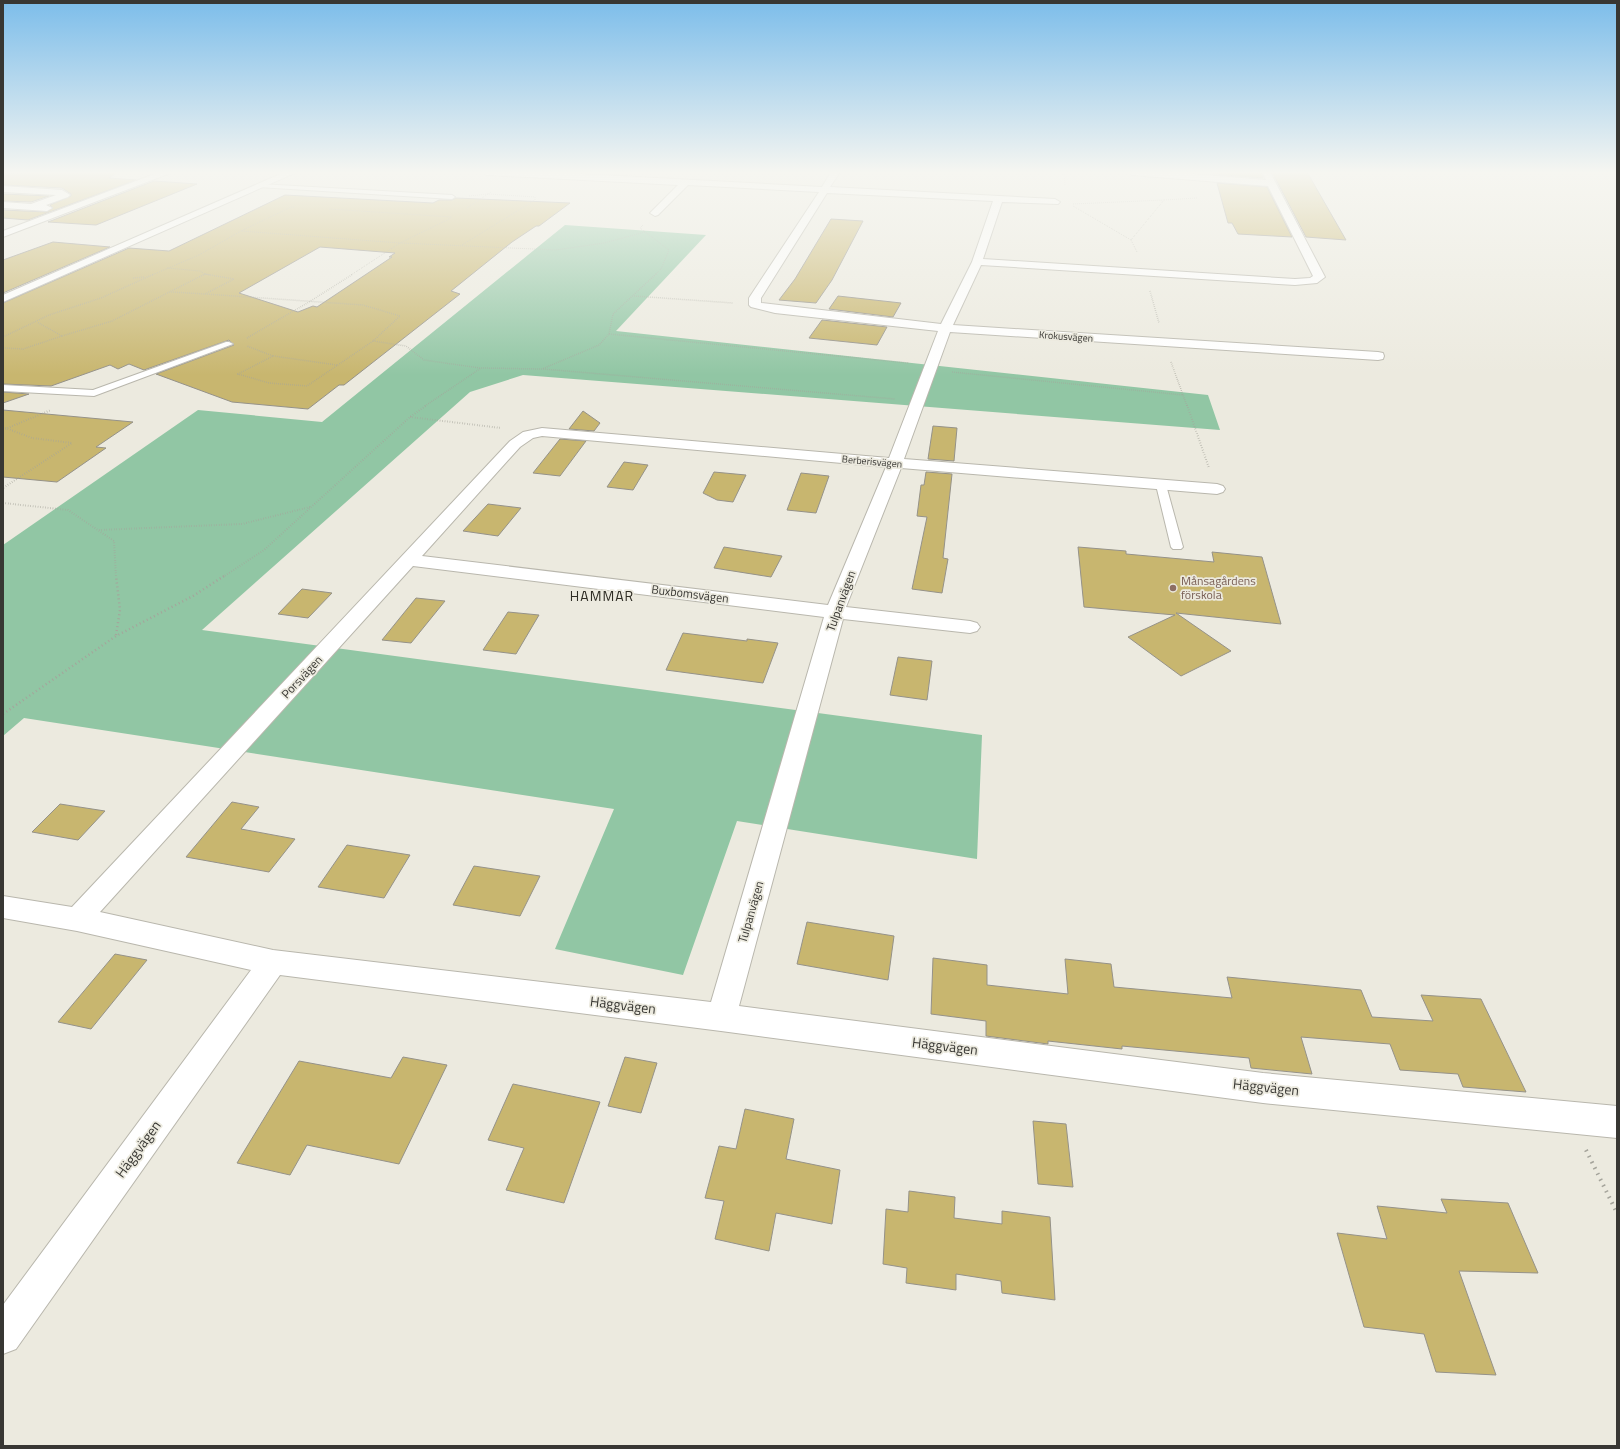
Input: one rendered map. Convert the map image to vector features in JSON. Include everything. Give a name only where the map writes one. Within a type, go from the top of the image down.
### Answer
[{"type":"street","points":[[3,299],[138,240]]},
{"type":"street","points":[[755,305],[755,298],[792,240]]},
{"type":"street","name":"Tulpanvägen","points":[[721,1017],[835,612],[895,463],[929,367],[945,328],[977,262],[985,240]]},
{"type":"street","points":[[977,262],[1295,282],[1313,281],[1319,277],[1300,240]]},
{"type":"street","points":[[3,289],[23,290]]},
{"type":"street","name":"Krokusvägen","points":[[755,305],[774,309],[945,328],[1378,356]]},
{"type":"street","name":"Berberisvägen","points":[[528,436],[542,432],[1217,490]]},
{"type":"street","name":"Porsvägen","points":[[76,919],[410,560],[515,444],[528,436]]},
{"type":"street","name":"Buxbomsvägen","points":[[410,560],[970,627]]},
{"type":"street","name":"Häggvägen","points":[[3,907],[76,919],[273,962],[721,1017],[1263,1088],[1617,1122]]},
{"type":"street","name":"Häggvägen","points":[[3,1336],[273,962]]},
{"type":"lane","points":[[3,388],[94,393],[229,344]]},
{"type":"lane","points":[[1161,485],[1177,547]]},
{"type":"path","points":[[3,337],[49,315],[101,298],[166,268],[199,255],[226,240]]},
{"type":"path","points":[[355,240],[556,250],[604,243],[617,240]]},
{"type":"path","points":[[244,339],[309,302],[407,240]]},
{"type":"path","points":[[462,245],[471,240]]},
{"type":"path","points":[[542,369],[599,345],[609,334],[613,314],[634,296],[661,269],[669,250],[655,240]]},
{"type":"path","points":[[166,268],[200,271],[205,274],[234,279],[205,294]]},
{"type":"path","points":[[3,348],[22,349],[112,321],[205,274]]},
{"type":"path","points":[[133,278],[146,277]]},
{"type":"path","points":[[171,292],[363,305],[400,316],[373,341],[308,386],[269,383],[238,374],[272,356]]},
{"type":"path","points":[[634,296],[755,305]]},
{"type":"path","points":[[36,322],[62,336]]},
{"type":"path","points":[[609,334],[1183,395]]},
{"type":"path","points":[[373,341],[406,346],[424,360],[481,368],[542,369],[918,401]]},
{"type":"path","points":[[246,345],[272,356],[338,366]]},
{"type":"path","points":[[3,714],[116,636],[193,596],[257,554],[410,417],[481,368]]},
{"type":"path","points":[[410,417],[511,430],[528,436]]},
{"type":"path","points":[[3,427],[32,438],[72,443],[3,488]]},
{"type":"path","points":[[3,430],[7,428]]},
{"type":"path","points":[[3,502],[68,510],[114,541],[120,610],[116,636]]},
{"type":"path","points":[[98,530],[242,524],[311,506]]},
{"type":"path","points":[[1570,1118],[1617,1213]]},
{"type":"green space","points":[[547,240],[702,240],[616,331],[1208,395],[1220,430],[523,375],[470,392],[202,630],[982,735],[977,859],[737,821],[683,975],[555,949],[614,809],[24,718],[3,736],[3,545],[198,410],[322,422]]},
{"type":"building","points":[[193,240],[516,240],[451,291],[460,294],[344,385],[339,385],[308,409],[232,402],[156,374],[234,345],[229,340],[144,370],[129,364],[118,369],[110,365],[51,386],[3,384],[3,303],[129,248],[169,251]],"holes":[[[320,247],[395,253],[389,257],[392,257],[317,307],[313,306],[298,312],[239,293]]]},
{"type":"building","points":[[819,240],[853,240],[832,280],[816,303],[779,300],[795,279]]},
{"type":"building","points":[[53,242],[110,247],[3,293],[3,260]]},
{"type":"building","points":[[838,296],[901,303],[893,317],[829,309]]},
{"type":"building","points":[[822,320],[887,327],[877,345],[809,338]]},
{"type":"building","points":[[3,392],[29,394],[3,403]]},
{"type":"building","points":[[3,410],[133,422],[96,447],[106,448],[57,482],[3,477]]},
{"type":"building","points":[[583,411],[600,423],[594,431],[569,429]]},
{"type":"building","points":[[933,426],[957,428],[954,461],[928,459]]},
{"type":"building","points":[[560,439],[586,441],[560,476],[533,473]]},
{"type":"building","points":[[624,462],[648,465],[633,490],[607,487]]},
{"type":"building","points":[[714,472],[746,475],[733,502],[717,500],[703,493]]},
{"type":"building","points":[[926,472],[952,474],[943,558],[948,559],[942,593],[912,589],[927,517],[917,516],[921,485],[924,485]]},
{"type":"building","points":[[801,473],[829,476],[816,513],[787,510]]},
{"type":"building","points":[[488,504],[521,508],[498,536],[463,531]]},
{"type":"building","points":[[724,547],[782,556],[771,577],[714,568]]},
{"type":"building","points":[[1078,547],[1126,551],[1126,554],[1214,562],[1212,552],[1262,557],[1281,624],[1176,613],[1231,651],[1181,676],[1128,637],[1175,615],[1084,607]]},
{"type":"building","points":[[302,589],[332,593],[308,618],[278,614]]},
{"type":"building","points":[[416,598],[445,601],[411,643],[382,640]]},
{"type":"building","points":[[508,612],[539,615],[516,654],[483,650]]},
{"type":"building","points":[[683,633],[747,641],[747,639],[778,643],[763,683],[666,670]]},
{"type":"building","points":[[898,657],[932,661],[927,700],[890,695]]},
{"type":"building","points":[[232,802],[259,807],[241,829],[295,839],[269,872],[186,857]]},
{"type":"building","points":[[60,804],[105,811],[78,840],[32,832]]},
{"type":"building","points":[[347,845],[410,855],[384,898],[318,887]]},
{"type":"building","points":[[474,866],[540,876],[520,916],[453,905]]},
{"type":"building","points":[[807,922],[894,936],[888,980],[797,964]]},
{"type":"building","points":[[115,954],[147,960],[91,1029],[58,1022]]},
{"type":"building","points":[[933,958],[987,965],[987,985],[1068,994],[1065,959],[1111,964],[1114,987],[1232,998],[1227,977],[1361,990],[1372,1017],[1433,1021],[1421,995],[1481,999],[1526,1092],[1463,1087],[1458,1074],[1400,1070],[1390,1044],[1301,1037],[1312,1074],[1251,1068],[1249,1058],[1122,1046],[1122,1049],[1048,1041],[1048,1044],[986,1036],[986,1021],[931,1014]]},
{"type":"building","points":[[403,1057],[447,1065],[399,1164],[307,1145],[290,1175],[237,1163],[299,1061],[391,1078]]},
{"type":"building","points":[[625,1057],[657,1063],[641,1113],[608,1106]]},
{"type":"building","points":[[513,1084],[600,1102],[564,1203],[506,1190],[524,1148],[488,1140]]},
{"type":"building","points":[[745,1109],[794,1119],[786,1159],[840,1170],[832,1224],[776,1213],[769,1251],[715,1239],[724,1201],[705,1198],[719,1146],[736,1149]]},
{"type":"building","points":[[1033,1121],[1066,1124],[1073,1187],[1038,1184]]},
{"type":"building","points":[[909,1191],[955,1197],[954,1218],[1002,1224],[1002,1211],[1050,1217],[1055,1300],[1002,1293],[1001,1281],[956,1274],[956,1290],[906,1283],[907,1268],[883,1264],[886,1209],[908,1212]]},
{"type":"building","points":[[1441,1199],[1508,1203],[1538,1273],[1459,1271],[1496,1375],[1436,1372],[1424,1334],[1364,1327],[1337,1233],[1387,1239],[1377,1206],[1447,1213]]},
{"type":"place","name":"Månsagårdens förskola","points":[[1173,588]]},
{"type":"district","name":"HAMMAR","points":[[602,596]]}]
